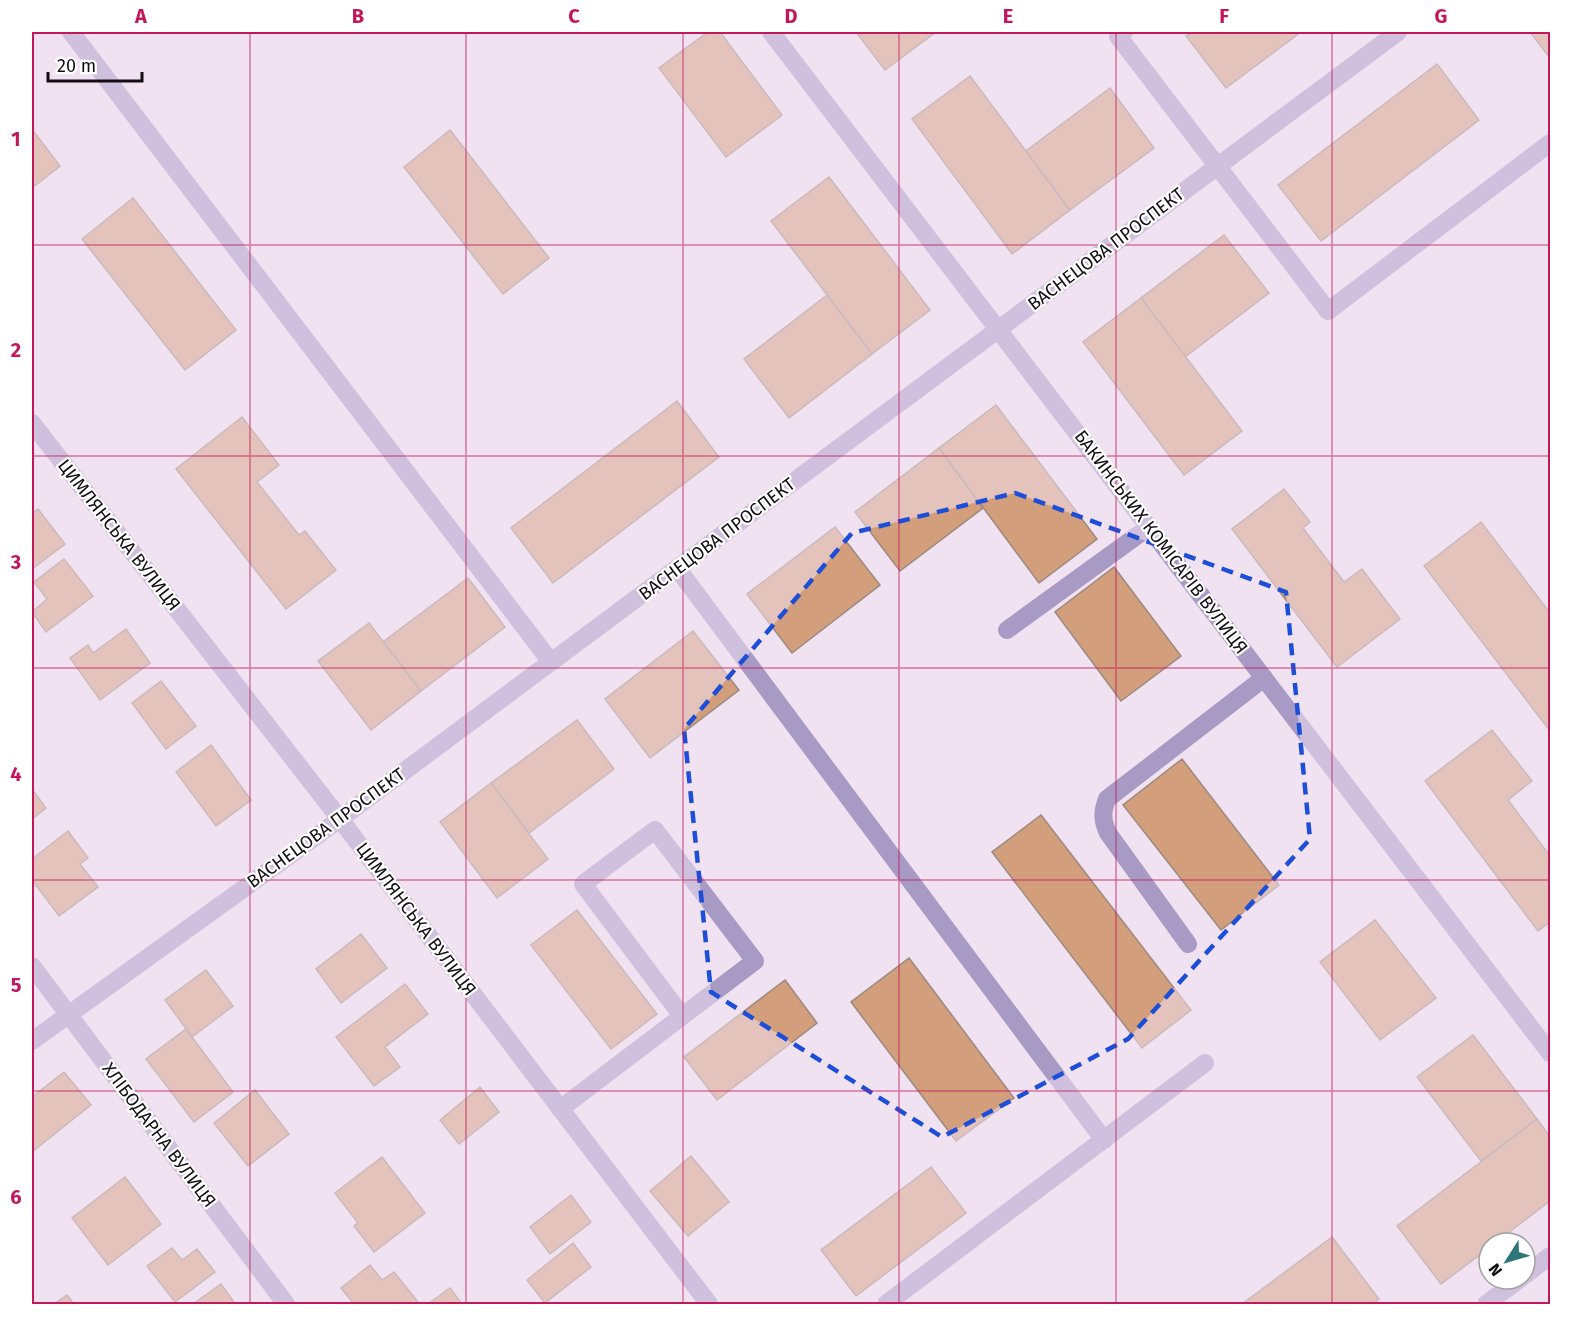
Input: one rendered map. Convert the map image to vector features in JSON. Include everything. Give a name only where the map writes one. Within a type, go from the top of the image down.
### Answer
[{"type":"street","points":[[70,32],[551,662]]},
{"type":"street","name":"БАКИНСЬКИХ КОМІСАРІВ ВУЛИЦЯ","points":[[771,32],[1551,1053]]},
{"type":"street","points":[[1124,32],[1118,36],[1328,311],[1551,143]]},
{"type":"street","name":"ВАСНЕЦОВА ПРОСПЕКТ","points":[[32,1041],[340,819],[1398,32]]},
{"type":"street","name":"ЦИМЛЯНСЬКА ВУЛИЦЯ","points":[[32,423],[340,819],[709,1305]]},
{"type":"street","points":[[1007,630],[1149,527]]},
{"type":"street","points":[[677,568],[1104,1140]]},
{"type":"street","points":[[1188,944],[1108,833],[1102,820],[1103,811],[1107,799],[1264,678]]},
{"type":"street","points":[[560,1109],[755,961],[655,830],[583,884],[682,1016]]},
{"type":"street","name":"ХЛІБОДАРНА ВУЛИЦЯ","points":[[32,966],[286,1305]]},
{"type":"street","points":[[886,1305],[1205,1063]]},
{"type":"street","points":[[1537,1266],[1551,1256]]},
{"type":"street","points":[[1486,1305],[1504,1291]]},
{"type":"highlighted area","points":[[1015,493],[1286,592],[1310,839],[1128,1039],[942,1137],[711,992],[684,729],[852,533]]},
{"type":"building","points":[[708,32],[720,32],[782,115],[726,157],[659,68]]},
{"type":"building","points":[[856,32],[936,32],[885,70]]},
{"type":"building","points":[[1193,32],[1301,32],[1226,88],[1186,36]]},
{"type":"building","points":[[1530,32],[1550,32],[1550,58]]},
{"type":"building","points":[[1437,64],[1479,120],[1321,241],[1278,185]]},
{"type":"building","points":[[970,76],[1070,210],[1012,254],[912,119]]},
{"type":"building","points":[[1110,88],[1154,148],[1070,210],[1026,151]]},
{"type":"building","points":[[32,129],[60,166],[32,188]]},
{"type":"building","points":[[450,130],[549,258],[503,294],[404,167]]},
{"type":"building","points":[[829,177],[930,310],[872,354],[771,221]]},
{"type":"building","points":[[133,198],[236,330],[185,370],[82,239]]},
{"type":"building","points":[[1224,235],[1269,293],[1185,357],[1141,298]]},
{"type":"building","points":[[827,295],[872,354],[789,418],[744,359]]},
{"type":"building","points":[[1141,298],[1242,431],[1184,475],[1083,342]]},
{"type":"building","points":[[677,401],[719,457],[553,583],[511,528]]},
{"type":"building","points":[[996,405],[1097,539],[1039,583],[939,448]]},
{"type":"building","points":[[242,417],[279,465],[257,482],[299,535],[305,531],[336,570],[286,609],[176,469]]},
{"type":"building","points":[[939,448],[983,508],[900,571],[855,512]]},
{"type":"building","points":[[1284,489],[1310,522],[1303,528],[1344,582],[1362,569],[1400,619],[1337,667],[1232,529]]},
{"type":"building","points":[[38,509],[65,544],[32,569],[32,514]]},
{"type":"building","points":[[1481,522],[1550,613],[1550,731],[1424,566]]},
{"type":"building","points":[[835,527],[880,585],[792,653],[747,594]]},
{"type":"building","points":[[64,559],[93,596],[46,632],[32,612],[47,599],[34,582]]},
{"type":"building","points":[[1114,567],[1181,656],[1121,701],[1055,612]]},
{"type":"building","points":[[468,578],[505,627],[421,691],[383,642]]},
{"type":"building","points":[[369,623],[421,691],[371,730],[318,661]]},
{"type":"building","points":[[126,629],[150,663],[100,700],[70,658],[88,645],[93,653]]},
{"type":"building","points":[[693,631],[739,690],[650,758],[605,699]]},
{"type":"building","points":[[161,681],[196,726],[166,749],[132,703]]},
{"type":"building","points":[[577,720],[614,769],[529,833],[491,783]]},
{"type":"building","points":[[1492,730],[1532,781],[1508,800],[1550,856],[1550,922],[1538,931],[1425,781]]},
{"type":"building","points":[[211,745],[251,800],[216,826],[176,772]]},
{"type":"building","points":[[1182,759],[1279,885],[1221,930],[1123,805]]},
{"type":"building","points":[[491,783],[548,859],[497,898],[440,822]]},
{"type":"building","points":[[32,789],[46,808],[32,819]]},
{"type":"building","points":[[1041,815],[1191,1010],[1142,1048],[992,852]]},
{"type":"building","points":[[68,831],[88,858],[80,864],[98,887],[59,916],[32,880],[32,859]]},
{"type":"building","points":[[577,910],[657,1014],[611,1049],[531,945]]},
{"type":"building","points":[[1375,920],[1436,998],[1380,1040],[1320,962]]},
{"type":"building","points":[[361,934],[387,968],[341,1003],[316,969]]},
{"type":"building","points":[[909,958],[1014,1098],[956,1141],[851,1002]]},
{"type":"building","points":[[206,970],[233,1006],[192,1037],[165,1000]]},
{"type":"building","points":[[785,980],[817,1023],[717,1100],[684,1057]]},
{"type":"building","points":[[405,984],[428,1014],[385,1047],[400,1067],[374,1086],[336,1037]]},
{"type":"building","points":[[186,1029],[233,1092],[194,1122],[146,1059]]},
{"type":"building","points":[[1473,1035],[1537,1119],[1481,1161],[1417,1077]]},
{"type":"building","points":[[64,1072],[91,1105],[32,1152],[32,1097]]},
{"type":"building","points":[[480,1087],[499,1112],[459,1144],[440,1120]]},
{"type":"building","points":[[255,1090],[289,1134],[248,1166],[214,1123]]},
{"type":"building","points":[[1537,1119],[1550,1137],[1550,1201],[1511,1231],[1477,1231],[1477,1257],[1441,1284],[1397,1226]]},
{"type":"building","points":[[691,1156],[729,1202],[688,1236],[650,1191]]},
{"type":"building","points":[[382,1157],[425,1213],[374,1252],[354,1226],[358,1223],[335,1193]]},
{"type":"building","points":[[931,1167],[966,1213],[856,1296],[821,1250]]},
{"type":"building","points":[[125,1177],[161,1224],[108,1265],[72,1218]]},
{"type":"building","points":[[571,1195],[591,1222],[550,1254],[530,1227]]},
{"type":"building","points":[[1332,1237],[1379,1299],[1372,1304],[1242,1304]]},
{"type":"building","points":[[573,1243],[591,1267],[545,1303],[527,1280]]},
{"type":"building","points":[[172,1248],[182,1260],[197,1249],[215,1272],[175,1302],[147,1266]]},
{"type":"building","points":[[370,1265],[382,1280],[394,1272],[418,1302],[414,1304],[354,1304],[341,1288]]},
{"type":"building","points":[[221,1284],[234,1302],[231,1304],[193,1304]]},
{"type":"building","points":[[450,1288],[462,1304],[428,1304]]},
{"type":"building","points":[[67,1295],[74,1304],[54,1304]]}]
